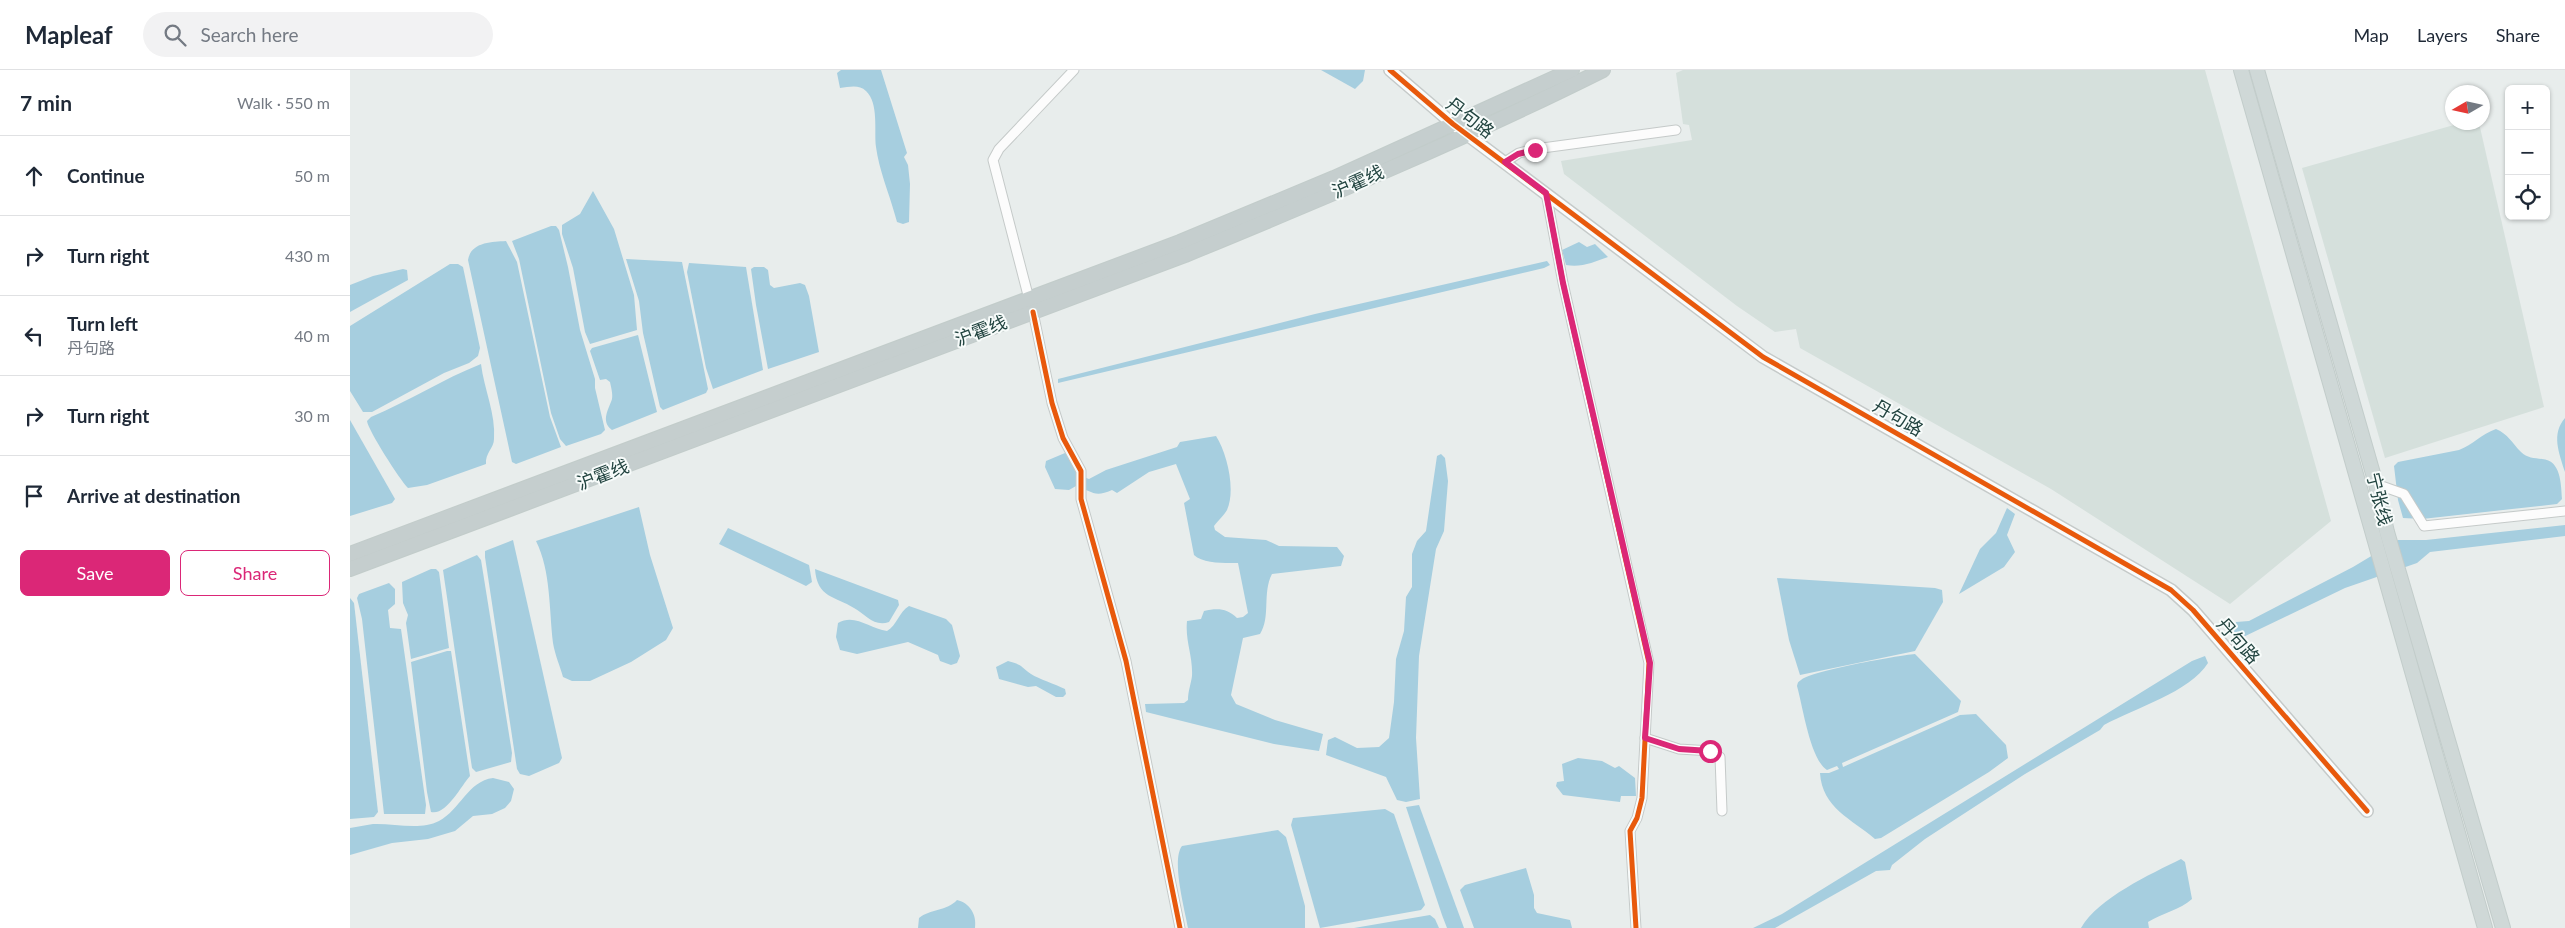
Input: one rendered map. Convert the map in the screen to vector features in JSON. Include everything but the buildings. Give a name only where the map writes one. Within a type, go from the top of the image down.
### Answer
[{"type":"highway","name":"沪霍线","points":[[350,569],[1031,306],[1334,178],[1572,70]]},
{"type":"highway","name":"沪霍线","points":[[350,554],[1286,214],[1603,70]]},
{"type":"main road","name":"宁张线","points":[[2241,70],[2485,928]]},
{"type":"main road","name":"宁张线","points":[[2257,70],[2376,484],[2387,532],[2503,928]]},
{"type":"street","points":[[1074,70],[999,149],[994,160],[1031,306],[1052,403],[1063,438],[1082,471],[1081,499],[1126,661],[1180,928]]},
{"type":"street","name":"丹句路","points":[[1390,70],[1453,124],[1763,357],[2171,590],[2193,610],[2368,811]]},
{"type":"street","points":[[1505,162],[1518,154],[1535,150],[1676,130]]},
{"type":"street","points":[[1546,193],[1563,283],[1650,663],[1642,798],[1637,818],[1630,831],[1636,928]]},
{"type":"street","points":[[2376,484],[2404,494],[2424,526],[2565,511]]},
{"type":"street","points":[[1645,738],[1679,749],[1710,751],[1720,757],[1722,811]]},
{"type":"shaded area","points":[[1683,70],[2205,70],[2331,521],[2230,604],[2051,489],[1800,348],[1796,329],[1775,332],[1737,306],[1564,174],[1561,161],[1692,140],[1689,125],[1683,124],[1676,73]]},
{"type":"shaded area","points":[[2445,128],[2445,130],[2481,130],[2544,407],[2385,458],[2302,168]]},
{"type":"water","points":[[841,70],[881,70],[907,153],[904,157],[908,165],[910,184],[909,222],[903,224],[897,222],[884,181],[877,156],[875,117],[870,96],[860,87],[840,88],[837,73]]},
{"type":"water","points":[[1321,70],[1365,70],[1363,81],[1355,89]]},
{"type":"water","points":[[593,191],[614,229],[634,295],[637,330],[590,344],[585,332],[573,268],[562,234],[562,225],[580,214]]},
{"type":"water","points":[[551,226],[556,226],[559,230],[580,330],[595,379],[595,388],[605,430],[601,434],[566,446],[560,439],[551,413],[519,259],[512,241]]},
{"type":"water","points":[[506,241],[517,262],[550,417],[561,447],[516,464],[512,462],[468,260],[470,254],[477,246]]},
{"type":"water","points":[[1579,242],[1587,247],[1595,244],[1608,257],[1593,263],[1566,265],[1562,250]]},
{"type":"water","points":[[626,259],[682,262],[708,389],[706,393],[663,410],[660,407],[643,333],[639,301]]},
{"type":"water","points":[[1547,261],[1550,265],[1544,268],[1058,383],[1058,379],[1315,314]]},
{"type":"water","points":[[689,263],[746,267],[763,370],[713,389],[706,368],[687,272]]},
{"type":"water","points":[[450,264],[458,264],[463,267],[480,348],[478,356],[469,363],[444,373],[372,412],[363,412],[350,391],[350,326]]},
{"type":"water","points":[[754,267],[764,267],[768,270],[770,285],[774,288],[800,283],[805,285],[809,296],[819,352],[768,369],[751,269]]},
{"type":"water","points":[[403,269],[407,270],[408,280],[350,312],[350,285],[373,276]]},
{"type":"water","points":[[638,335],[657,412],[612,430],[608,426],[606,419],[612,399],[610,382],[606,379],[600,380],[590,351],[592,348]]},
{"type":"water","points":[[481,364],[492,411],[494,430],[494,442],[486,464],[427,485],[408,488],[385,455],[367,421],[371,417],[453,376]]},
{"type":"water","points":[[2565,418],[2565,472],[2557,437]]},
{"type":"water","points":[[350,420],[395,499],[392,503],[350,516]]},
{"type":"water","points":[[2496,429],[2507,436],[2521,452],[2531,457],[2548,460],[2553,464],[2559,474],[2561,487],[2562,499],[2557,504],[2422,519],[2403,518],[2398,500],[2394,466],[2398,462],[2459,450]]},
{"type":"water","points":[[1216,436],[1227,462],[1231,492],[1227,510],[1214,526],[1215,530],[1225,537],[1266,540],[1279,546],[1337,547],[1344,556],[1341,566],[1272,574],[1267,589],[1266,613],[1263,627],[1260,634],[1243,638],[1231,695],[1236,704],[1275,720],[1323,734],[1319,751],[1274,744],[1146,712],[1145,704],[1184,703],[1188,700],[1192,669],[1187,621],[1201,619],[1204,611],[1213,609],[1226,611],[1237,618],[1243,617],[1248,613],[1238,563],[1203,560],[1194,555],[1184,503],[1190,499],[1176,464],[1149,472],[1117,493],[1112,490],[1097,494],[1076,486],[1069,490],[1055,489],[1045,467],[1046,461],[1065,453],[1068,454],[1078,475],[1089,479],[1106,470],[1177,447],[1180,442]]},
{"type":"water","points":[[1441,454],[1445,458],[1448,481],[1444,531],[1436,549],[1419,656],[1416,738],[1420,799],[1406,802],[1397,800],[1386,777],[1326,755],[1328,740],[1335,737],[1357,748],[1379,747],[1389,738],[1394,702],[1396,659],[1404,631],[1406,597],[1412,587],[1412,554],[1417,541],[1426,531],[1437,456]]},
{"type":"water","points":[[639,507],[650,555],[673,628],[666,640],[631,662],[590,681],[572,681],[563,677],[555,652],[547,578],[536,541]]},
{"type":"water","points":[[2007,508],[2015,514],[2007,535],[2015,552],[2004,567],[1959,594],[1980,549],[1996,533]]},
{"type":"water","points":[[2565,525],[2565,536],[2430,552],[2417,563],[2345,588],[2239,639],[2233,630],[2236,622],[2249,621],[2353,567],[2398,540],[2426,540]]},
{"type":"water","points":[[728,528],[809,565],[812,582],[806,586],[719,544]]},
{"type":"water","points":[[513,540],[562,758],[559,763],[529,776],[520,774],[517,769],[485,557],[485,551]]},
{"type":"water","points":[[477,555],[481,560],[512,753],[511,762],[476,772],[472,768],[443,570]]},
{"type":"water","points":[[431,569],[436,569],[439,572],[449,648],[411,659],[406,623],[408,615],[403,603],[402,582]]},
{"type":"water","points":[[815,569],[898,600],[899,605],[889,622],[874,622],[854,608],[823,591],[816,579]]},
{"type":"water","points":[[1777,578],[1935,588],[1942,590],[1943,602],[1915,651],[1800,675],[1789,640]]},
{"type":"water","points":[[389,583],[395,589],[395,604],[388,610],[390,628],[401,629],[426,805],[425,814],[384,814],[362,619],[357,598],[359,594]]},
{"type":"water","points":[[350,598],[354,603],[378,812],[374,817],[350,819]]},
{"type":"water","points":[[909,606],[946,619],[952,625],[960,656],[957,663],[951,665],[940,661],[938,655],[908,642],[857,654],[840,650],[836,637],[838,623],[850,620],[887,631]]},
{"type":"water","points":[[451,651],[470,776],[448,805],[437,812],[431,812],[411,662]]},
{"type":"water","points":[[1915,654],[1961,701],[1958,712],[1842,763],[1843,767],[1960,715],[1976,714],[2006,745],[2008,758],[1989,772],[1881,838],[1875,839],[1840,812],[1826,795],[1820,773],[1829,773],[1839,769],[1837,766],[1827,770],[1816,755],[1808,732],[1797,686],[1801,680],[1822,672],[1874,660]]},
{"type":"water","points":[[2205,656],[2208,663],[2189,683],[2104,725],[2100,730],[2025,774],[1925,839],[1892,865],[1890,870],[1876,871],[1775,928],[1753,928],[1782,914],[2192,661]]},
{"type":"water","points":[[1008,661],[1019,665],[1034,676],[1065,689],[1066,694],[1063,697],[1056,697],[1036,686],[1028,687],[999,679],[996,667]]},
{"type":"water","points":[[1578,758],[1602,761],[1615,768],[1619,766],[1635,778],[1636,796],[1621,796],[1620,802],[1563,795],[1556,786],[1557,782],[1564,781],[1562,764]]},
{"type":"water","points":[[493,778],[509,782],[514,789],[511,801],[505,808],[492,814],[473,816],[455,831],[428,839],[392,843],[350,855],[350,828],[373,824],[423,826],[432,824],[453,810],[477,784]]},
{"type":"water","points":[[1419,805],[1464,928],[1447,928],[1442,915],[1406,807]]},
{"type":"water","points":[[1385,809],[1394,814],[1425,905],[1421,910],[1320,928],[1291,825],[1293,818]]},
{"type":"water","points":[[1278,830],[1286,837],[1305,906],[1305,928],[1188,928],[1178,873],[1179,853],[1182,846]]},
{"type":"water","points":[[2181,859],[2185,862],[2192,899],[2187,903],[2148,922],[2149,928],[2081,928],[2089,917],[2112,897]]},
{"type":"water","points":[[1526,868],[1534,895],[1534,908],[1537,913],[1570,920],[1572,928],[1474,928],[1460,890],[1465,885]]},
{"type":"water","points":[[957,900],[966,904],[972,910],[975,928],[918,928],[919,918],[923,915],[953,904]]},
{"type":"water","points":[[1430,915],[1435,919],[1439,928],[1354,928]]},
{"type":"cycle path","points":[[1390,70],[1453,124],[1763,357],[2171,590],[2193,610],[2367,811]]},
{"type":"cycle path","points":[[1546,193],[1563,283],[1649,663],[1642,798],[1637,818],[1630,831],[1636,928]]},
{"type":"cycle path","points":[[1033,312],[1052,403],[1063,438],[1081,471],[1081,499],[1126,661],[1180,928]]},
{"type":"route","points":[[1535,150],[1518,154],[1505,162],[1546,193],[1563,283],[1650,663],[1645,738],[1664,746],[1679,749],[1710,751]]}]
